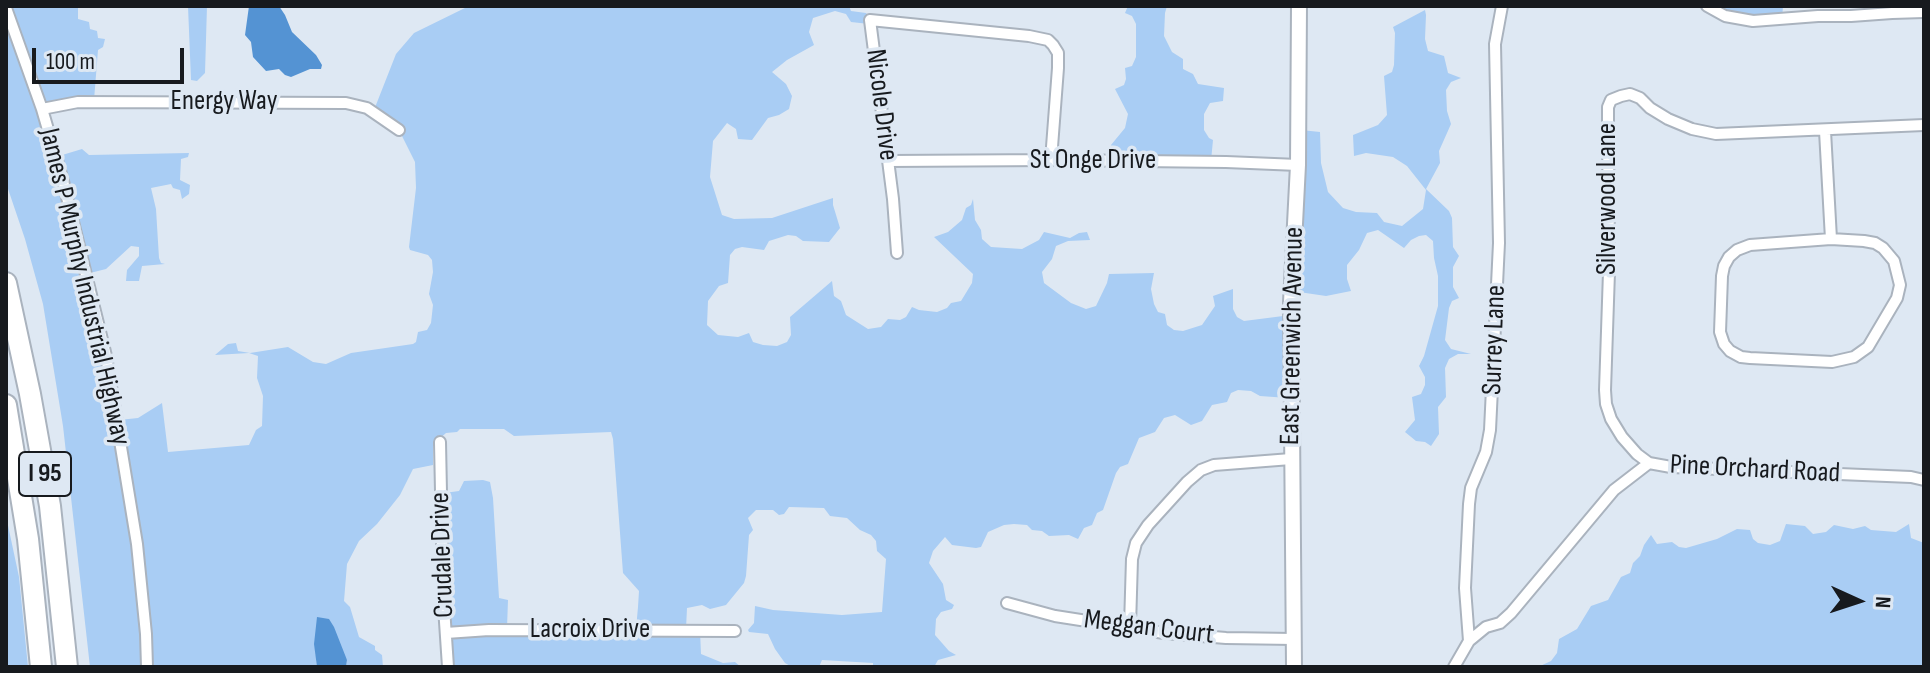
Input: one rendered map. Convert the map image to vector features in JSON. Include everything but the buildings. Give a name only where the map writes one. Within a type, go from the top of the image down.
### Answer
[{"type":"highway","name":"I 95","points":[[6,283],[50,506],[67,667]]},
{"type":"highway","name":"I 95","points":[[6,405],[28,539],[41,667]]},
{"type":"street","name":"East Greenwich Avenue","points":[[1294,667],[1291,302],[1298,165],[1299,6]]},
{"type":"street","name":"Surrey Lane","points":[[1469,641],[1465,588],[1469,504],[1471,488],[1486,452],[1494,380],[1499,243],[1495,44],[1502,6]]},
{"type":"street","points":[[1707,6],[1725,16],[1753,21],[1818,11],[1851,16],[1924,12]]},
{"type":"street","name":"James P Murphy Industrial Highway","points":[[6,8],[42,109],[77,234],[106,356],[137,544],[147,667]]},
{"type":"street","name":"Nicole Drive","points":[[897,253],[870,20],[1048,40],[1058,53],[1051,160]]},
{"type":"street","name":"Silverwood Lane","points":[[1649,463],[1622,437],[1606,404],[1608,107],[1611,100],[1630,94],[1668,119],[1703,132],[1728,134],[1924,125]]},
{"type":"street","name":"Energy Way","points":[[42,109],[78,102],[346,103],[367,108],[399,130]]},
{"type":"street","points":[[1825,131],[1831,239]]},
{"type":"street","name":"St Onge Drive","points":[[888,161],[1051,160],[1298,165]]},
{"type":"street","points":[[1831,239],[1875,243],[1894,261],[1900,285],[1897,298],[1868,347],[1854,357],[1832,362],[1750,358],[1730,351],[1720,332],[1722,276],[1729,257],[1750,245],[1831,239]]},
{"type":"street","name":"Crudale Drive","points":[[440,442],[448,667]]},
{"type":"street","points":[[1130,626],[1132,559],[1136,543],[1187,482],[1201,470],[1214,465],[1291,459]]},
{"type":"street","name":"Pine Orchard Road","points":[[1469,641],[1511,613],[1614,490],[1649,463],[1682,468],[1924,480]]},
{"type":"street","points":[[1911,477],[1924,466]]},
{"type":"street","name":"Meggan Court","points":[[1007,603],[1055,616],[1194,637],[1294,639]]},
{"type":"street","name":"Lacroix Drive","points":[[446,633],[489,630],[735,631]]},
{"type":"street","points":[[1454,667],[1469,641]]},
{"type":"shaded area","points":[[6,6],[78,6],[78,19],[89,22],[90,29],[97,31],[98,38],[105,39],[103,47],[98,50],[94,100],[44,108],[59,156],[82,149],[89,155],[189,153],[188,157],[181,159],[180,180],[190,185],[189,194],[182,199],[180,190],[171,184],[151,188],[156,209],[159,258],[165,264],[142,266],[139,281],[126,281],[127,270],[139,256],[139,247],[131,246],[106,269],[90,273],[119,420],[138,418],[162,403],[168,452],[249,445],[256,430],[262,426],[263,396],[257,378],[258,356],[249,353],[215,355],[228,344],[236,343],[238,351],[250,353],[288,347],[313,362],[326,364],[351,353],[413,344],[418,332],[427,330],[433,305],[429,294],[432,260],[409,247],[416,188],[415,162],[400,132],[374,110],[396,54],[414,33],[469,6],[849,6],[851,11],[866,13],[871,20],[869,24],[851,22],[846,14],[835,11],[813,18],[809,32],[814,45],[772,72],[786,84],[792,96],[789,109],[768,118],[752,140],[738,139],[736,129],[727,123],[713,141],[710,177],[722,215],[734,219],[772,218],[833,198],[840,228],[829,242],[803,241],[788,235],[769,241],[764,250],[735,249],[730,255],[728,283],[719,286],[708,301],[707,325],[718,335],[738,337],[749,333],[753,342],[763,345],[777,346],[787,342],[791,335],[790,317],[832,281],[834,296],[841,301],[846,315],[868,329],[881,327],[888,319],[906,317],[912,307],[937,312],[961,301],[972,283],[973,274],[934,237],[948,232],[962,220],[973,199],[975,220],[982,239],[991,247],[1022,249],[1039,240],[1044,232],[1070,238],[1087,232],[1090,240],[1068,241],[1056,246],[1052,259],[1042,272],[1044,283],[1071,303],[1086,309],[1096,306],[1109,274],[1154,273],[1151,289],[1154,304],[1158,312],[1165,314],[1167,325],[1174,330],[1183,331],[1202,325],[1215,306],[1213,296],[1233,289],[1233,309],[1237,317],[1244,321],[1291,315],[1288,398],[1260,396],[1251,391],[1238,390],[1231,393],[1227,402],[1212,405],[1202,421],[1191,425],[1175,415],[1164,418],[1155,432],[1139,438],[1128,464],[1116,473],[1103,510],[1097,513],[1092,525],[1084,528],[1078,539],[1069,535],[1049,536],[1027,525],[1014,524],[988,532],[981,547],[976,548],[952,545],[945,537],[933,551],[929,563],[943,584],[946,600],[954,605],[952,609],[941,612],[936,619],[935,635],[956,655],[938,660],[934,667],[873,667],[873,663],[822,660],[819,667],[792,667],[785,663],[768,634],[749,632],[754,623],[755,606],[842,615],[882,612],[886,559],[877,551],[876,541],[871,535],[847,518],[830,516],[824,508],[789,507],[779,515],[773,510],[756,510],[748,518],[753,530],[749,535],[746,576],[726,605],[710,609],[702,605],[687,608],[686,629],[700,631],[701,654],[723,663],[735,662],[741,667],[448,667],[437,494],[459,491],[464,481],[490,482],[499,598],[508,600],[507,628],[636,629],[639,591],[623,573],[611,432],[514,436],[504,429],[460,429],[446,433],[436,442],[433,465],[413,469],[400,495],[359,541],[347,564],[344,601],[350,607],[359,637],[375,646],[375,650],[382,655],[383,667],[346,667],[347,660],[318,618],[315,644],[317,667],[90,667],[63,426],[43,304],[6,183]]},
{"type":"shaded area","points":[[188,6],[207,6],[205,73],[197,81],[191,80]]},
{"type":"shaded area","points":[[1128,6],[1167,6],[1164,36],[1172,52],[1183,59],[1183,69],[1193,74],[1198,84],[1224,88],[1223,101],[1210,103],[1204,114],[1204,130],[1213,140],[1211,161],[1109,160],[1111,145],[1125,128],[1128,114],[1115,89],[1124,85],[1125,68],[1132,66],[1136,57],[1136,24],[1132,16],[1125,13]]},
{"type":"shaded area","points":[[1709,6],[1783,6],[1782,19],[1745,19]]},
{"type":"shaded area","points":[[1425,10],[1428,51],[1444,56],[1448,73],[1461,78],[1451,82],[1446,90],[1451,124],[1439,151],[1440,163],[1426,189],[1449,211],[1453,247],[1459,256],[1453,267],[1453,287],[1459,298],[1452,301],[1449,308],[1445,340],[1451,349],[1471,354],[1458,354],[1449,359],[1445,368],[1446,397],[1438,407],[1439,434],[1431,446],[1416,441],[1405,432],[1415,420],[1412,397],[1421,394],[1425,385],[1425,377],[1419,366],[1438,306],[1433,241],[1426,235],[1419,236],[1404,248],[1378,230],[1367,233],[1347,265],[1351,291],[1326,296],[1292,291],[1301,130],[1320,132],[1321,163],[1328,192],[1343,208],[1377,213],[1384,222],[1402,226],[1423,209],[1426,190],[1407,166],[1393,157],[1366,153],[1354,156],[1353,135],[1378,125],[1387,115],[1384,76],[1392,72],[1394,65],[1393,27]]},
{"type":"shaded area","points":[[6,516],[19,577],[28,667],[6,667]]},
{"type":"shaded area","points":[[1786,524],[1805,526],[1813,534],[1826,532],[1834,525],[1853,529],[1865,526],[1871,530],[1896,532],[1909,524],[1911,538],[1924,543],[1924,667],[1538,667],[1551,661],[1557,653],[1559,639],[1577,629],[1591,606],[1608,600],[1621,577],[1630,573],[1651,535],[1657,544],[1672,542],[1686,548],[1737,529],[1750,530],[1758,543],[1770,545],[1780,541]]},
{"type":"water","points":[[249,6],[279,6],[292,32],[316,55],[321,69],[310,69],[291,77],[279,69],[266,71],[253,57],[251,42],[245,35]]},
{"type":"water","points":[[317,617],[329,619],[334,627],[347,660],[346,667],[317,667],[314,644]]}]
